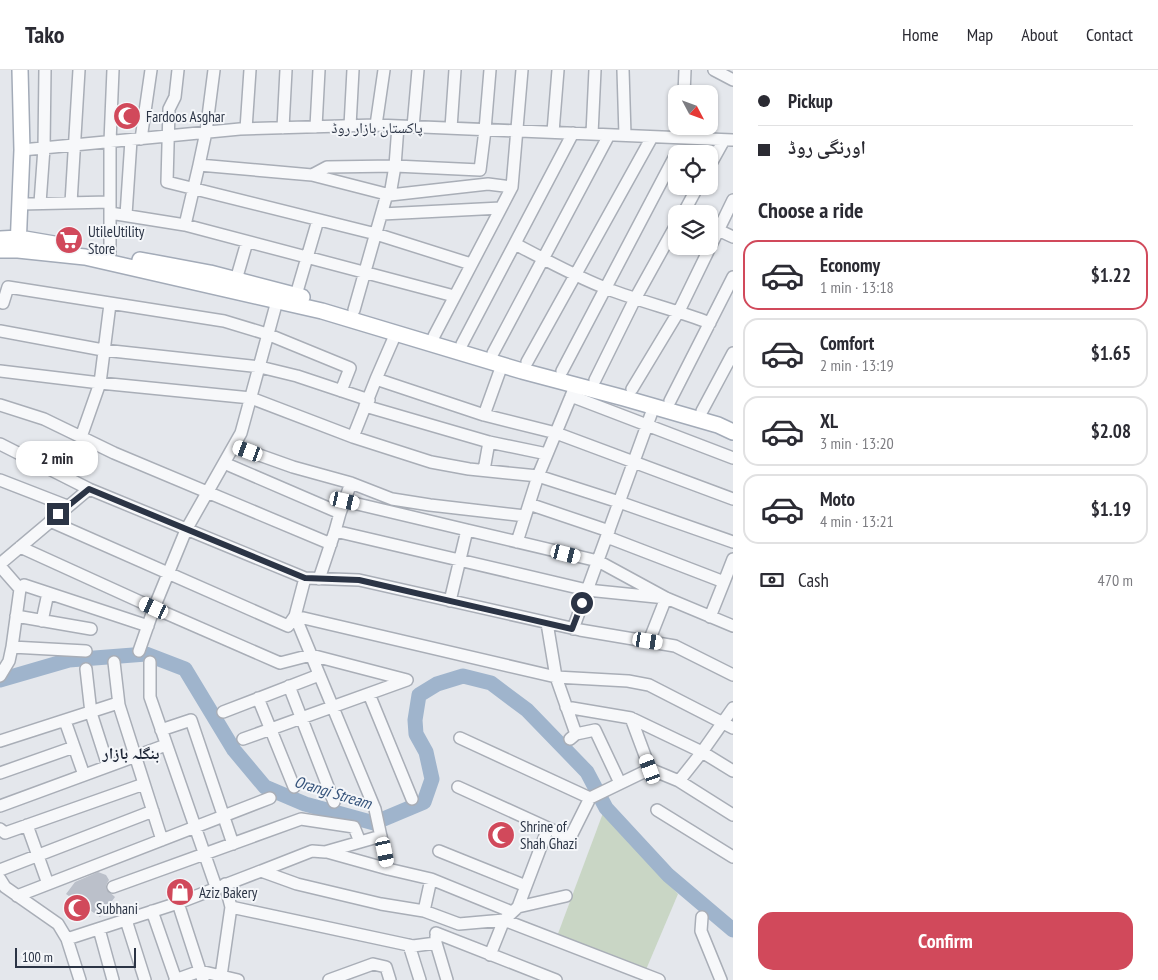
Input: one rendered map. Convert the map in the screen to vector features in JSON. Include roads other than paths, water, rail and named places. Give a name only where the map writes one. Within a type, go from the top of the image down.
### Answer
[{"type":"main road","points":[[18,244],[22,150],[20,70]]},
{"type":"main road","points":[[0,239],[322,311],[396,333],[497,359],[527,362],[632,389],[733,420]]},
{"type":"main road","points":[[0,250],[18,244],[110,254],[236,280],[354,310],[462,344],[574,390],[654,406],[718,425],[733,432]]},
{"type":"street","points":[[40,203],[44,148],[44,70]]},
{"type":"street","points":[[71,203],[79,70]]},
{"type":"street","points":[[110,254],[110,142],[113,70]]},
{"type":"street","points":[[126,215],[136,139],[148,70]]},
{"type":"street","points":[[178,70],[175,98],[169,109],[167,182],[376,234],[471,264]]},
{"type":"street","points":[[185,225],[200,165],[214,70]]},
{"type":"street","points":[[246,129],[250,70]]},
{"type":"street","points":[[283,128],[286,70]]},
{"type":"street","points":[[316,127],[319,70]]},
{"type":"street","points":[[350,126],[353,70]]},
{"type":"street","points":[[376,126],[384,70]]},
{"type":"street","points":[[413,127],[418,70]]},
{"type":"street","points":[[451,128],[455,70]]},
{"type":"street","points":[[312,175],[327,167],[395,166],[480,170],[490,70]]},
{"type":"street","points":[[434,336],[512,187],[522,70]]},
{"type":"street","points":[[553,132],[558,70]]},
{"type":"street","points":[[592,134],[595,70]]},
{"type":"street","points":[[623,70],[625,136]]},
{"type":"street","points":[[684,85],[685,70]]},
{"type":"street","name":"پاکستان بازار روڈ","points":[[22,150],[246,129],[350,126],[398,126],[652,137],[673,135]]},
{"type":"street","points":[[354,310],[395,166],[398,126]]},
{"type":"street","points":[[462,344],[573,133]]},
{"type":"street","points":[[484,415],[497,359],[543,258],[609,135]]},
{"type":"street","name":"پاکستان بازار روڈ","points":[[690,135],[728,140]]},
{"type":"street","points":[[527,362],[652,137]]},
{"type":"street","points":[[718,154],[728,140]]},
{"type":"street","points":[[200,165],[312,175],[388,194],[488,184],[512,187]]},
{"type":"street","points":[[562,371],[668,169]]},
{"type":"street","points":[[733,200],[718,230],[733,237]]},
{"type":"street","points":[[20,204],[71,203],[110,207],[126,215],[185,225],[454,296]]},
{"type":"street","points":[[382,214],[501,208]]},
{"type":"street","points":[[296,295],[318,220]]},
{"type":"street","points":[[595,380],[635,299],[668,239]]},
{"type":"street","points":[[236,280],[247,242]]},
{"type":"street","points":[[515,244],[606,288],[635,299],[679,311],[710,324]]},
{"type":"street","points":[[632,389],[679,311],[706,255]]},
{"type":"street","points":[[670,401],[733,277]]},
{"type":"street","points":[[0,302],[3,303],[8,287],[224,321],[267,334],[350,368],[341,391]]},
{"type":"street","points":[[139,650],[186,530],[241,433],[276,301]]},
{"type":"street","points":[[81,437],[100,383],[110,304]]},
{"type":"street","points":[[353,436],[396,333]]},
{"type":"street","points":[[1,335],[104,350],[260,367],[297,376],[341,391],[367,403],[489,442],[547,454]]},
{"type":"street","points":[[702,411],[733,353]]},
{"type":"street","points":[[0,371],[251,398],[430,462],[538,476],[733,542]]},
{"type":"street","points":[[376,380],[484,415],[556,433],[733,499]]},
{"type":"street","points":[[517,542],[538,476],[574,390],[647,425],[733,458]]},
{"type":"street","points":[[0,405],[44,419],[114,453],[330,544]]},
{"type":"street","points":[[572,629],[654,406]]},
{"type":"street","points":[[484,470],[489,442]]},
{"type":"street","points":[[0,444],[89,489],[305,578],[359,580],[572,629],[675,646],[733,675]]},
{"type":"street","points":[[234,446],[293,468],[351,483],[392,499],[525,516]]},
{"type":"street","points":[[224,463],[340,513]]},
{"type":"street","points":[[0,480],[67,506]]},
{"type":"street","points":[[319,579],[351,483]]},
{"type":"street","points":[[20,589],[0,565],[89,489]]},
{"type":"street","points":[[345,501],[598,561],[666,598],[733,626]]},
{"type":"street","points":[[529,504],[724,582]]},
{"type":"street","points":[[50,521],[288,626],[295,616],[305,578]]},
{"type":"street","points":[[450,601],[467,530]]},
{"type":"street","points":[[335,531],[587,590],[666,598]]},
{"type":"street","points":[[20,547],[280,663],[311,655],[407,680],[243,739]]},
{"type":"street","points":[[710,617],[733,559]]},
{"type":"street","points":[[0,676],[9,661],[20,589],[24,585],[148,626]]},
{"type":"street","points":[[42,621],[48,593]]},
{"type":"street","points":[[648,641],[666,598]]},
{"type":"street","points":[[16,616],[91,629]]},
{"type":"street","points":[[295,616],[375,809],[388,869]]},
{"type":"street","points":[[295,616],[556,677],[611,679],[649,684],[728,725]]},
{"type":"street","points":[[547,623],[556,677],[566,706],[573,736],[595,730],[620,783]]},
{"type":"street","points":[[12,647],[86,651]]},
{"type":"street","points":[[114,662],[118,704],[162,840]]},
{"type":"street","points":[[150,662],[150,697],[205,855],[231,907],[221,976]]},
{"type":"street","points":[[86,670],[91,712],[108,766]]},
{"type":"street","points":[[223,712],[319,675]]},
{"type":"street","points":[[289,686],[334,802]]},
{"type":"street","points":[[369,694],[412,799]]},
{"type":"street","points":[[258,698],[294,787]]},
{"type":"street","points":[[0,741],[118,704]]},
{"type":"street","points":[[566,706],[631,718],[702,752],[733,771]]},
{"type":"street","points":[[678,781],[728,725],[733,708]]},
{"type":"street","points":[[631,718],[650,769],[678,781],[733,815]]},
{"type":"street","points":[[162,730],[191,720],[233,844]]},
{"type":"street","points":[[65,721],[84,775]]},
{"type":"street","points":[[460,738],[590,797]]},
{"type":"street","points":[[0,806],[166,745]]},
{"type":"street","points":[[0,773],[74,747]]},
{"type":"street","points":[[458,787],[570,838],[590,797],[650,769]]},
{"type":"street","points":[[0,829],[5,833],[144,784]]},
{"type":"street","points":[[18,896],[270,798]]},
{"type":"street","points":[[657,810],[733,857]]},
{"type":"street","points":[[0,870],[153,811]]},
{"type":"street","points":[[113,887],[301,819],[354,827],[360,842]]},
{"type":"street","points":[[27,825],[48,884]]},
{"type":"street","points":[[490,955],[526,886],[548,828]]},
{"type":"street","points":[[325,852],[381,836]]},
{"type":"street","points":[[67,940],[178,903],[312,850],[431,880],[511,913],[660,980]]},
{"type":"street","points":[[439,851],[526,886]]},
{"type":"street","points":[[261,870],[297,884],[381,904],[424,911],[459,924],[511,913],[566,896]]},
{"type":"street","points":[[0,878],[5,886],[58,924],[67,940],[80,980]]},
{"type":"street","points":[[424,911],[431,880]]},
{"type":"street","points":[[178,903],[202,976]]},
{"type":"street","points":[[231,907],[409,945],[436,938],[490,955],[556,980]]},
{"type":"street","points":[[152,911],[176,980],[202,976],[221,976],[238,980]]},
{"type":"street","points":[[438,917],[436,938],[447,980]]},
{"type":"street","points":[[702,917],[701,931],[721,980]]},
{"type":"street","points":[[126,920],[145,980]]},
{"type":"street","points":[[99,929],[113,980]]},
{"type":"street","points":[[409,945],[420,980]]},
{"type":"street","points":[[329,980],[359,975],[373,964],[386,967],[390,980]]},
{"type":"waterway","name":"Orangi Stream","points":[[0,680],[69,660],[146,654],[185,669],[234,750],[265,787],[305,804],[374,823],[424,802],[432,779],[426,752],[416,734],[415,720],[419,695],[437,684],[463,676],[491,683],[527,710],[587,772],[606,808],[668,875],[733,930]]},
{"type":"place","name":"Fardoos Asghar","points":[[127,116]]},
{"type":"place","name":"UtileUtility Store","points":[[69,240]]},
{"type":"place","name":"Shrine of Shah Ghazi","points":[[501,835]]},
{"type":"place","name":"Aziz Bakery","points":[[180,892]]},
{"type":"place","name":"Subhani","points":[[77,908]]},
{"type":"district","name":"بنگلہ بازار","points":[[131,753]]}]
